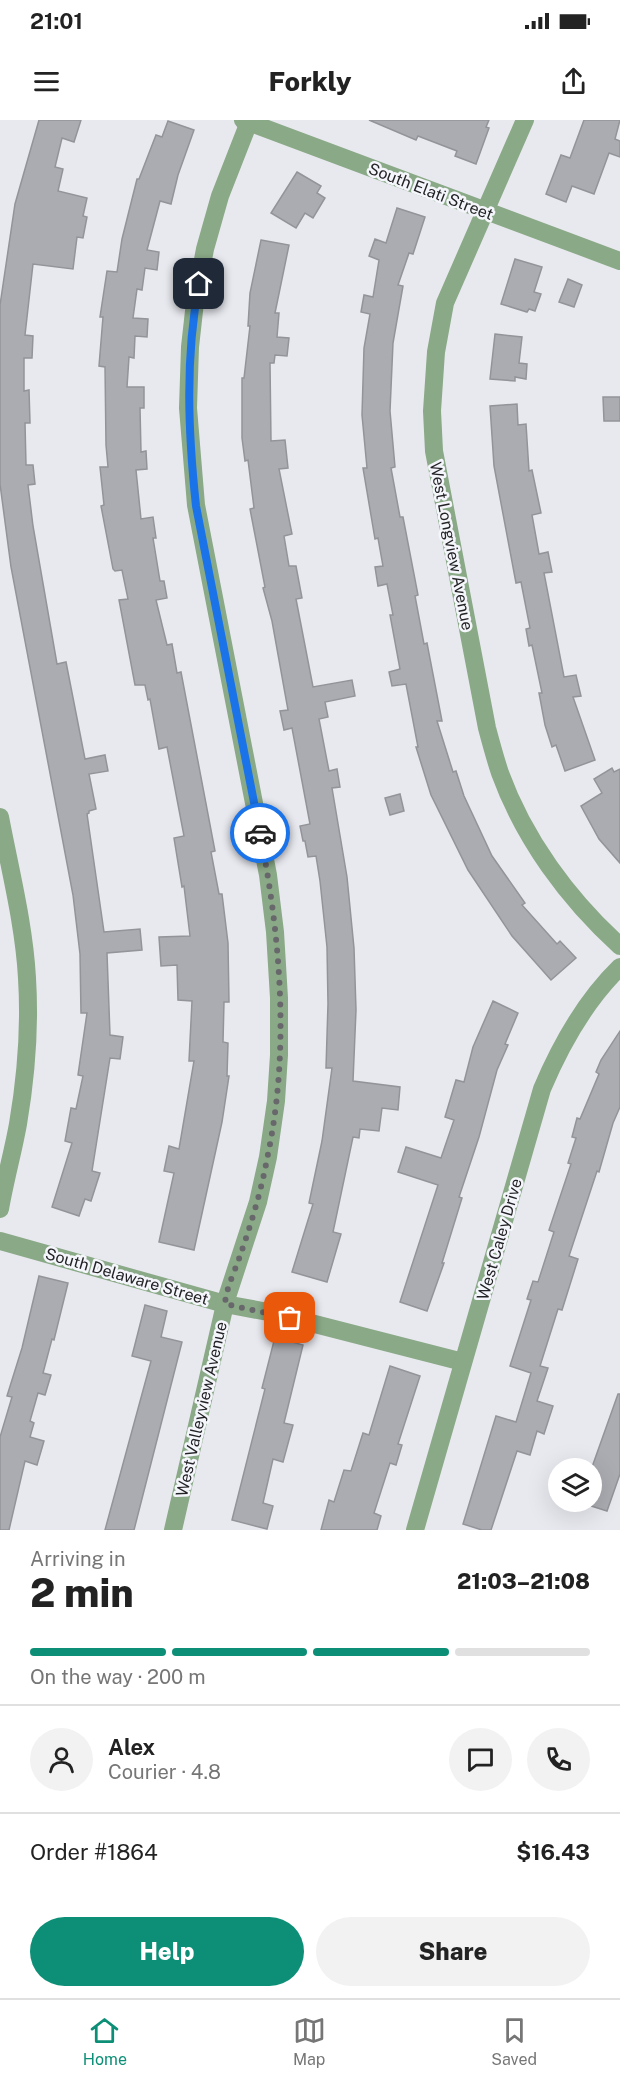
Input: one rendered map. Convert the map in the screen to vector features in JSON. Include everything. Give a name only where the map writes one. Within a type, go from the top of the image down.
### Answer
[{"type":"street","name":"West Longview Avenue","points":[[525,120],[446,303],[436,352],[432,411],[437,471],[487,728],[500,773],[512,801],[542,855],[594,923],[620,946]]},
{"type":"street","name":"South Elati Street","points":[[246,121],[620,261]]},
{"type":"street","name":"West Valleyview Avenue","points":[[172,1530],[225,1304],[258,1202],[268,1157],[276,1101],[279,1055],[279,998],[275,932],[268,875],[196,506],[188,408],[193,324],[205,249],[220,196],[246,121]]},
{"type":"street","points":[[0,817],[24,939],[28,980],[28,1022],[25,1073],[18,1124],[0,1209]]},
{"type":"street","name":"West Caley Drive","points":[[415,1530],[542,1089],[558,1051],[574,1024],[602,986],[620,967]]},
{"type":"street","name":"South Delaware Street","points":[[0,1241],[225,1304],[268,1312],[463,1362]]},
{"type":"building","points":[[39,120],[81,120],[74,142],[62,138],[55,167],[63,169],[58,191],[87,198],[83,216],[87,217],[83,238],[77,237],[73,269],[33,264],[25,335],[33,336],[32,358],[24,358],[24,391],[29,390],[30,423],[25,423],[26,465],[33,465],[35,484],[28,485],[33,526],[57,664],[66,662],[85,759],[105,755],[108,771],[89,774],[96,809],[87,814],[104,932],[140,929],[142,950],[107,953],[110,1035],[123,1037],[120,1059],[110,1058],[92,1171],[100,1173],[91,1201],[85,1199],[79,1216],[52,1207],[72,1143],[65,1141],[71,1108],[76,1109],[83,1076],[78,1075],[87,1013],[81,1013],[80,954],[73,895],[11,567],[0,484],[0,305],[15,204]]},
{"type":"building","points":[[369,120],[489,120],[486,127],[489,128],[476,164],[455,156],[457,151],[418,136],[416,140]]},
{"type":"building","points":[[584,120],[620,120],[615,139],[620,141],[620,157],[609,153],[594,194],[572,186],[566,202],[546,194],[561,155],[570,158]]},
{"type":"building","points":[[168,121],[194,130],[178,175],[171,204],[160,201],[147,250],[159,252],[157,270],[145,268],[142,290],[137,289],[133,318],[148,319],[147,337],[135,336],[134,358],[129,357],[127,387],[144,387],[144,408],[140,408],[141,452],[146,451],[147,469],[136,470],[141,519],[153,517],[156,538],[153,538],[160,581],[164,581],[167,598],[156,600],[167,645],[172,644],[177,673],[181,672],[215,851],[211,852],[219,894],[222,894],[228,943],[229,1002],[224,1002],[223,1042],[228,1043],[227,1076],[229,1076],[222,1122],[194,1250],[159,1242],[174,1173],[164,1171],[169,1146],[179,1149],[194,1061],[189,1061],[192,1001],[178,1000],[177,965],[161,966],[159,937],[190,936],[184,886],[182,887],[174,838],[184,836],[167,747],[159,749],[150,699],[148,700],[145,685],[135,685],[119,600],[128,599],[122,570],[113,569],[101,506],[104,505],[100,467],[108,467],[105,367],[99,366],[103,317],[100,317],[107,271],[117,272],[122,239],[137,179],[139,179],[156,135],[162,137]]},
{"type":"building","points":[[297,172],[321,186],[317,193],[325,198],[313,218],[305,213],[296,228],[271,213]]},
{"type":"building","points":[[397,208],[425,217],[413,254],[409,253],[398,285],[403,286],[393,343],[390,411],[395,467],[391,468],[418,595],[415,596],[424,644],[427,643],[442,721],[437,721],[453,772],[456,771],[464,796],[492,856],[525,903],[522,905],[557,944],[560,941],[576,958],[551,980],[512,936],[468,870],[431,795],[416,747],[418,747],[406,684],[392,686],[389,672],[400,669],[387,584],[378,586],[375,567],[383,566],[378,538],[375,539],[363,468],[367,468],[362,415],[364,348],[370,314],[361,312],[364,295],[373,297],[379,260],[369,256],[375,239],[386,243]]},
{"type":"building","points":[[261,240],[289,245],[275,313],[279,313],[277,337],[289,338],[287,356],[275,355],[274,363],[270,363],[271,441],[285,440],[288,468],[279,469],[292,534],[284,536],[289,566],[296,566],[302,598],[296,599],[313,687],[352,680],[355,696],[325,702],[328,717],[319,719],[329,771],[337,769],[340,787],[332,788],[347,877],[354,948],[356,1010],[353,1081],[400,1087],[398,1110],[382,1108],[379,1131],[360,1129],[359,1138],[353,1137],[333,1232],[341,1234],[327,1282],[292,1272],[313,1204],[309,1203],[322,1141],[332,1068],[326,1068],[327,947],[320,881],[316,856],[308,857],[300,826],[310,824],[292,728],[284,730],[280,711],[288,710],[272,621],[263,588],[265,587],[250,509],[254,508],[248,460],[245,461],[242,438],[242,378],[244,378],[250,326],[248,326],[250,293]]},
{"type":"building","points":[[515,259],[542,267],[534,292],[541,294],[535,311],[529,309],[527,312],[501,304]]},
{"type":"building","points":[[568,279],[582,285],[574,307],[559,302]]},
{"type":"building","points":[[495,334],[522,337],[519,363],[527,364],[526,379],[515,377],[515,381],[490,379]]},
{"type":"building","points":[[603,397],[620,397],[620,421],[604,421]]},
{"type":"building","points":[[517,404],[518,425],[526,424],[529,471],[532,470],[541,513],[532,515],[539,554],[548,552],[552,572],[544,573],[564,677],[576,675],[581,696],[573,697],[595,760],[565,771],[556,745],[552,747],[545,725],[539,693],[542,693],[532,645],[529,646],[526,629],[530,628],[521,582],[516,583],[494,466],[490,406]]},
{"type":"building","points":[[612,768],[614,772],[620,769],[620,863],[599,839],[581,806],[602,793],[594,779]]},
{"type":"building","points":[[400,794],[404,811],[390,815],[385,798]]},
{"type":"building","points":[[493,1001],[518,1013],[497,1070],[479,1137],[459,1197],[462,1198],[442,1263],[444,1263],[427,1311],[400,1302],[438,1185],[398,1172],[406,1147],[441,1158],[454,1120],[445,1117],[456,1080],[464,1082],[473,1047]]},
{"type":"building","points":[[620,1031],[620,1107],[569,1256],[578,1259],[562,1310],[558,1309],[540,1366],[548,1368],[537,1401],[553,1406],[544,1434],[537,1431],[530,1455],[517,1451],[491,1530],[482,1530],[463,1524],[496,1416],[516,1422],[531,1373],[510,1366],[531,1300],[527,1299],[533,1281],[538,1282],[554,1232],[549,1230],[571,1164],[568,1163],[576,1138],[572,1137],[577,1118],[580,1119],[599,1074],[596,1072],[601,1060]]},
{"type":"building","points":[[39,1276],[68,1283],[43,1373],[51,1375],[45,1395],[38,1393],[30,1421],[34,1423],[30,1437],[44,1441],[37,1465],[25,1461],[9,1530],[0,1530],[0,1437],[12,1397],[7,1396],[22,1348]]},
{"type":"building","points":[[145,1305],[167,1311],[161,1337],[182,1342],[134,1530],[105,1530],[151,1361],[132,1356]]},
{"type":"building","points":[[275,1337],[303,1345],[284,1423],[293,1425],[283,1462],[273,1459],[263,1503],[273,1506],[267,1529],[232,1520],[265,1389],[262,1388]]},
{"type":"building","points":[[390,1366],[420,1376],[398,1444],[402,1445],[396,1465],[390,1463],[374,1513],[381,1516],[377,1530],[321,1530],[329,1500],[334,1502],[344,1470],[351,1471],[363,1433],[369,1435]]},
{"type":"building","points":[[618,1394],[620,1394],[620,1474],[607,1511],[602,1509],[602,1458],[595,1458]]},
{"type":"way so far","points":[[260,833],[275,932],[279,998],[276,1101],[268,1157],[258,1202],[225,1304],[290,1318]]},
{"type":"route","points":[[199,284],[190,347],[188,408],[196,506],[260,833]]}]
